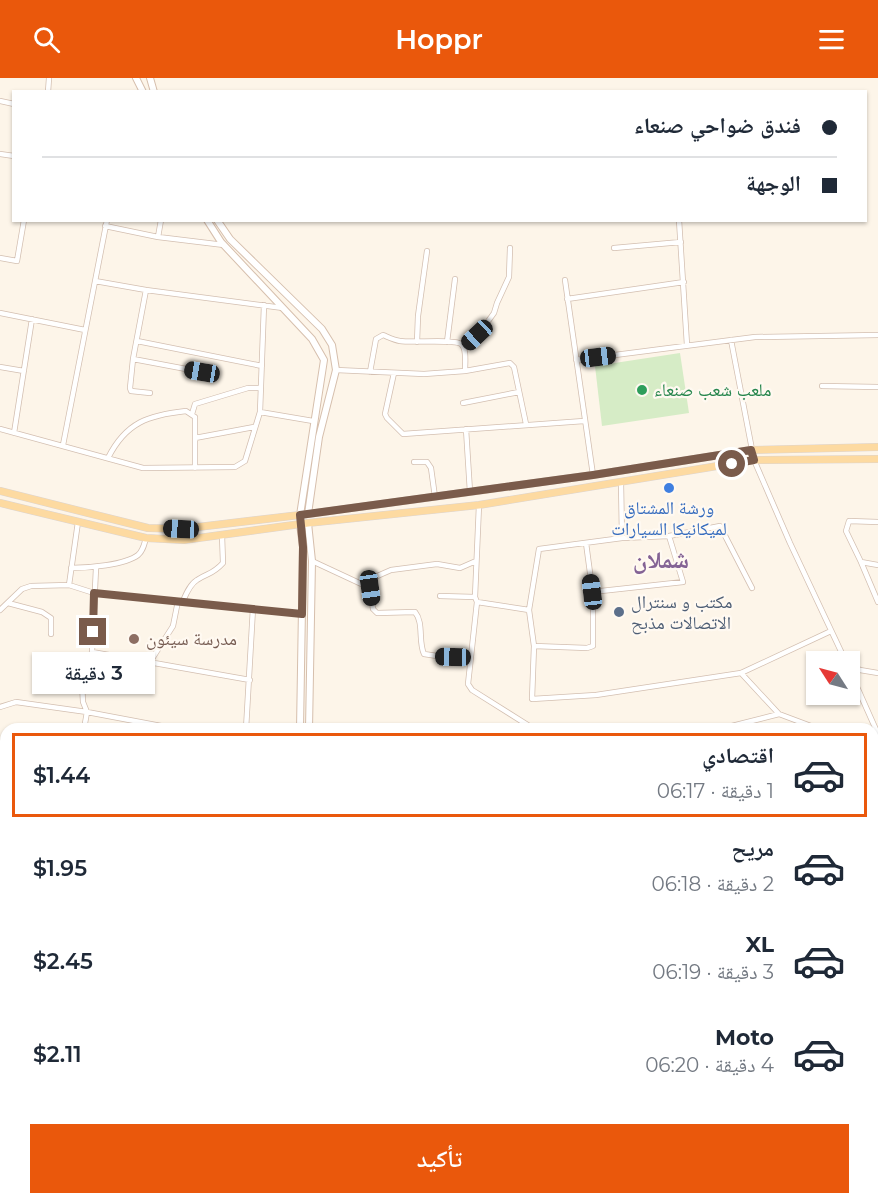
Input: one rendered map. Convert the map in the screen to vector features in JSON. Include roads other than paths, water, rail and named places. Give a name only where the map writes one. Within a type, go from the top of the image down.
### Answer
[{"type":"main road","points":[[0,491],[148,528],[181,529],[435,497],[751,450],[878,447]]},
{"type":"main road","points":[[0,503],[146,538],[184,540],[300,524],[479,505],[754,460],[878,459]]},
{"type":"main road","points":[[304,515],[309,523]]},
{"type":"main road","points":[[300,524],[304,515]]},
{"type":"street","points":[[0,258],[17,261],[24,222]]},
{"type":"street","points":[[158,237],[161,222]]},
{"type":"street","points":[[208,222],[224,245],[312,339],[324,360],[313,421],[304,515]]},
{"type":"street","points":[[218,222],[230,239],[322,329],[332,345],[336,370],[319,437],[304,515]]},
{"type":"street","points":[[679,222],[687,345]]},
{"type":"street","points":[[63,445],[106,223],[158,237],[224,245]]},
{"type":"street","points":[[614,248],[681,242]]},
{"type":"street","points":[[465,371],[464,347],[494,313],[496,303],[509,277],[510,248]]},
{"type":"street","points":[[417,342],[418,316],[427,251]]},
{"type":"street","points":[[447,342],[455,279]]},
{"type":"street","points":[[565,280],[593,475]]},
{"type":"street","points":[[95,281],[283,308]]},
{"type":"street","points":[[567,299],[684,282]]},
{"type":"street","points":[[146,290],[132,359],[131,391],[150,393]]},
{"type":"street","points":[[0,429],[143,468],[235,467],[244,461],[260,412],[264,305]]},
{"type":"street","points":[[0,313],[85,330]]},
{"type":"street","points":[[14,433],[32,320]]},
{"type":"street","points":[[370,372],[378,336],[382,335],[398,341],[454,341],[464,347]]},
{"type":"street","points":[[576,360],[755,337],[878,335]]},
{"type":"street","points":[[136,340],[262,366]]},
{"type":"street","points":[[730,340],[754,460],[841,651]]},
{"type":"street","points":[[132,359],[202,372]]},
{"type":"street","points":[[336,370],[424,374],[465,371],[510,363],[514,367],[526,424]]},
{"type":"street","points":[[0,367],[24,371]]},
{"type":"street","points":[[394,373],[386,414],[387,418],[403,434],[584,421]]},
{"type":"street","points":[[822,386],[878,387]]},
{"type":"street","points":[[192,414],[195,404],[248,388],[261,388]]},
{"type":"street","points":[[464,403],[519,392]]},
{"type":"street","points":[[108,458],[116,442],[128,429],[144,420],[167,413],[186,411],[195,417],[195,468]]},
{"type":"street","points":[[260,412],[313,421]]},
{"type":"street","points":[[195,438],[254,427]]},
{"type":"street","points":[[466,429],[470,492]]},
{"type":"street","points":[[414,462],[427,462],[431,468],[435,497]]},
{"type":"street","points":[[621,482],[622,538]]},
{"type":"street","points":[[479,505],[476,600],[468,684],[472,690],[524,723]]},
{"type":"street","points":[[877,599],[846,531],[849,521],[878,522]]},
{"type":"street","points":[[69,585],[78,522]]},
{"type":"street","points":[[309,523],[312,561],[309,723]]},
{"type":"street","points":[[300,524],[303,547],[300,723]]},
{"type":"street","points":[[752,588],[720,526],[669,536],[622,538],[539,549],[529,610],[534,646],[531,699],[596,695],[741,673],[831,631]]},
{"type":"street","points":[[150,662],[173,626],[180,601],[188,590],[196,580],[213,573],[223,562],[222,535]]},
{"type":"street","points":[[592,592],[683,582],[669,536]]},
{"type":"street","points":[[71,568],[96,568],[136,557],[142,550],[146,538]]},
{"type":"street","points":[[534,646],[587,648],[593,645],[592,592],[586,543]]},
{"type":"street","points":[[312,561],[370,588]]},
{"type":"street","points":[[470,657],[423,654],[420,646],[419,617],[415,612],[377,613],[373,609],[370,588],[375,577],[392,570],[437,564],[460,568],[476,561]]},
{"type":"street","points":[[861,562],[878,565]]},
{"type":"street","points":[[85,723],[87,712],[83,702],[82,684],[92,652],[96,568]]},
{"type":"street","points":[[0,610],[27,586],[69,585],[94,593],[302,614]]},
{"type":"street","points":[[440,596],[529,610]]},
{"type":"street","points":[[8,603],[42,612],[51,618],[51,634]]},
{"type":"street","points":[[246,723],[253,608]]},
{"type":"street","points":[[92,652],[250,680]]},
{"type":"street","points":[[860,670],[878,674]]},
{"type":"street","points":[[741,673],[778,714],[803,723]]},
{"type":"street","points":[[860,694],[873,723]]},
{"type":"street","points":[[0,707],[16,702],[145,723]]},
{"type":"street","points":[[743,723],[778,714]]},
{"type":"place","name":"ملعب شعب صنعاء","points":[[642,390]]},
{"type":"place","name":"ورشة المشتاق لميكانيكا السيارات","points":[[669,488]]},
{"type":"place","name":"مكتب و سنترال الاتصالات مذبح","points":[[619,612]]},
{"type":"place","name":"مدرسة سيئون","points":[[134,639]]},
{"type":"district","name":"شملان","points":[[661,559]]}]
